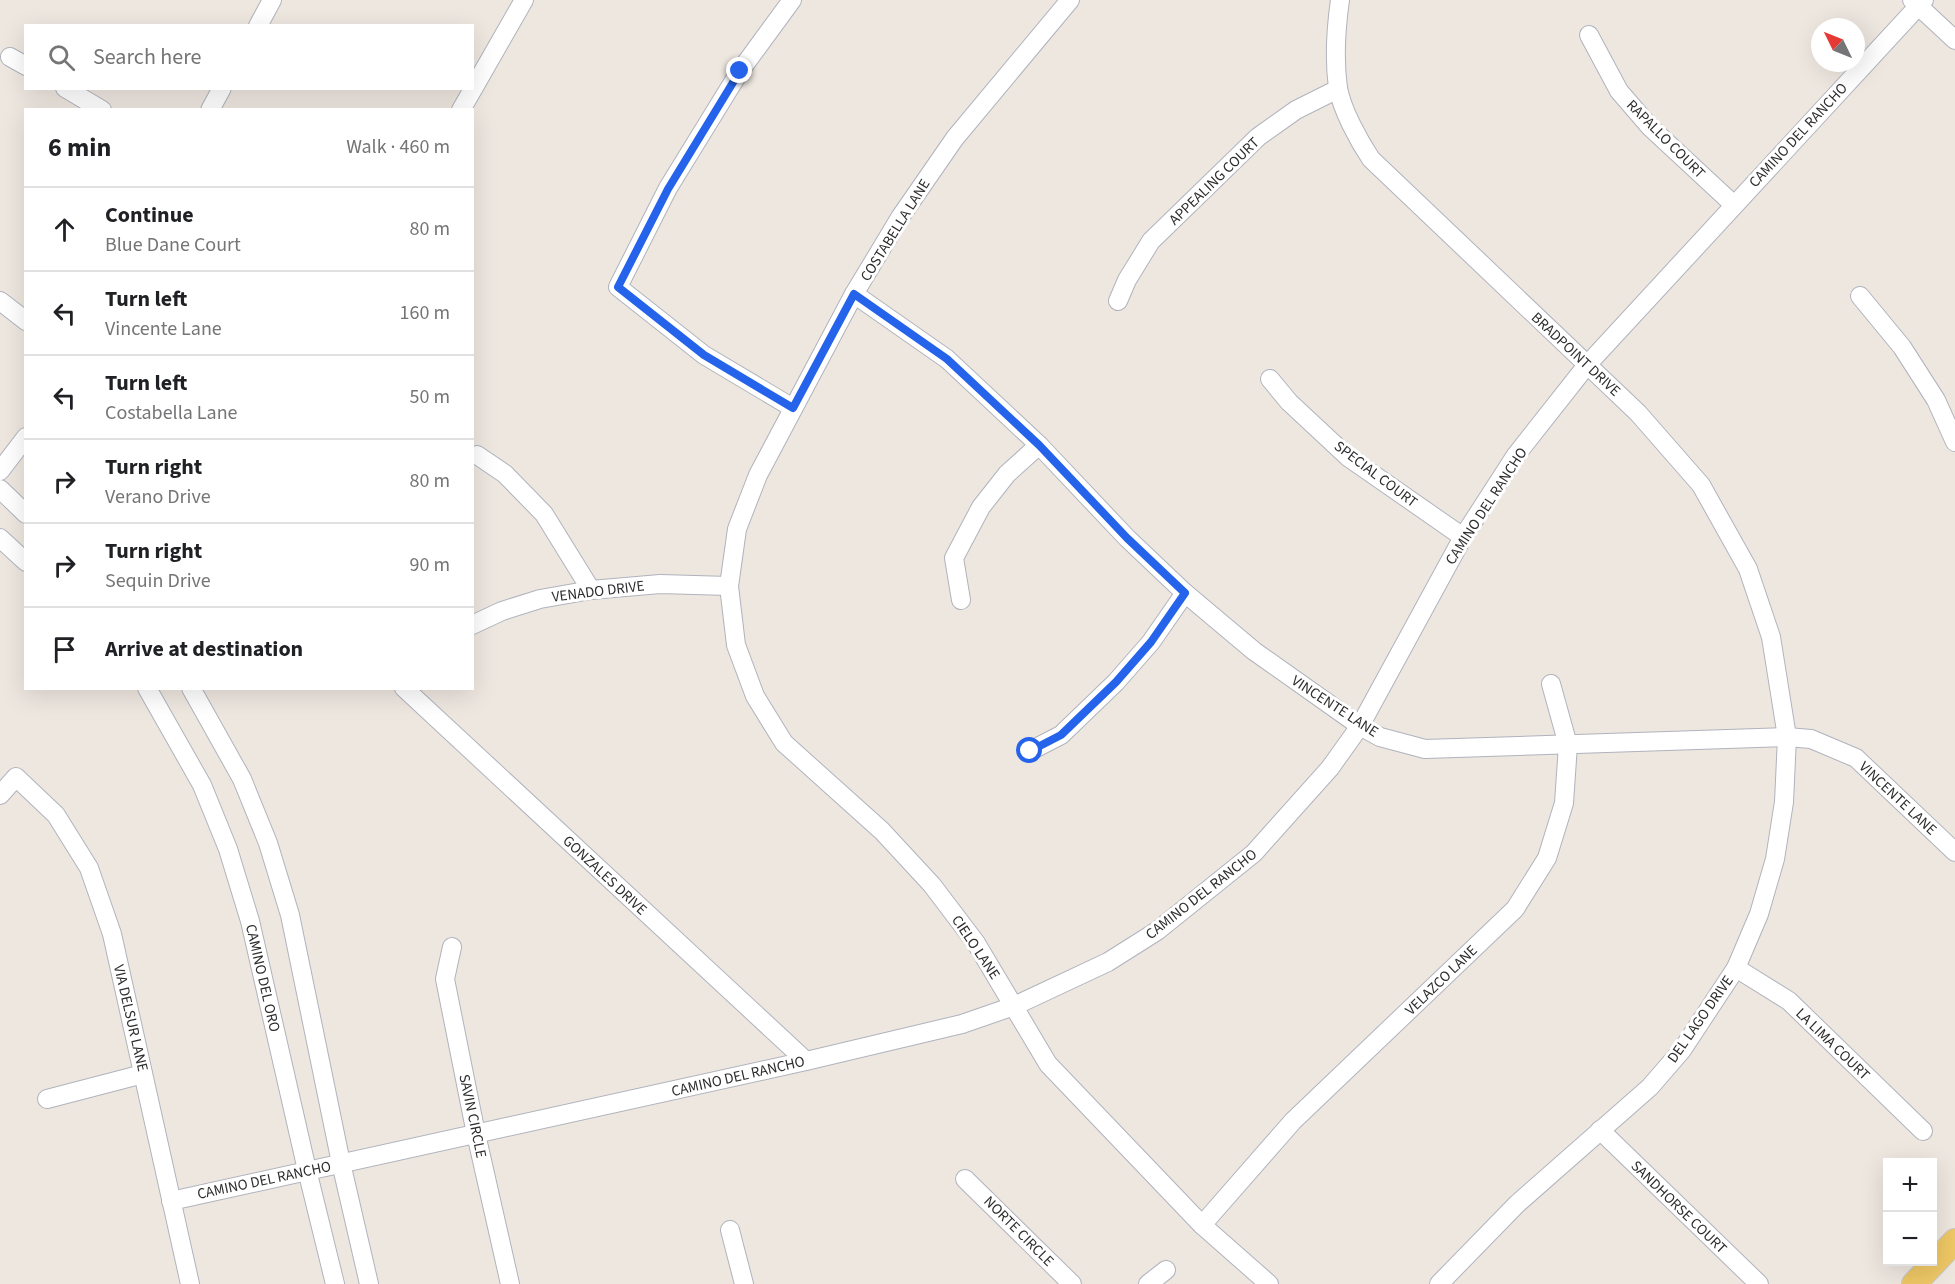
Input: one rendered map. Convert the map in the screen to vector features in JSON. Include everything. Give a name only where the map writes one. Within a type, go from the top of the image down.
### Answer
[{"type":"main road","points":[[1914,1284],[1955,1241]]},
{"type":"street","points":[[259,24],[272,0]]},
{"type":"street","points":[[474,86],[524,0]]},
{"type":"street","points":[[792,0],[740,71],[674,179],[618,287],[704,355],[793,408]]},
{"type":"street","name":"COSTABELLA LANE","points":[[729,586],[737,529],[758,474],[854,294],[901,216],[955,138],[1070,0]]},
{"type":"street","name":"BRADPOINT DRIVE","points":[[1340,0],[1336,29],[1338,89],[1356,137],[1371,159],[1638,413],[1701,485],[1748,569],[1771,637],[1787,737]]},
{"type":"street","points":[[1918,2],[1955,40]]},
{"type":"street","name":"CAMINO DEL RANCHO","points":[[171,1201],[806,1061],[962,1024],[1014,1006],[1107,962],[1147,937],[1254,853],[1330,768],[1360,726],[1463,537],[1516,455],[1587,364],[1918,2]]},
{"type":"street","name":"RAPALLO COURT","points":[[1589,35],[1619,91],[1650,127],[1734,204]]},
{"type":"street","name":"APPEALING COURT","points":[[1118,301],[1127,280],[1151,241],[1258,137],[1296,110],[1338,89]]},
{"type":"street","points":[[68,90],[99,108]]},
{"type":"street","points":[[211,108],[221,90]]},
{"type":"street","points":[[461,108],[472,90]]},
{"type":"street","name":"VINCENTE LANE","points":[[854,294],[947,359],[1039,445],[1127,538],[1185,593],[1254,651],[1360,726],[1380,737],[1425,749],[1787,737],[1811,739],[1856,758],[1955,852]]},
{"type":"street","points":[[1860,296],[1902,347],[1935,400],[1955,442]]},
{"type":"street","points":[[0,301],[24,319]]},
{"type":"street","name":"SPECIAL COURT","points":[[1270,379],[1288,402],[1348,457],[1463,537]]},
{"type":"street","points":[[0,471],[24,440]]},
{"type":"street","points":[[961,600],[954,558],[981,507],[1007,474],[1039,445]]},
{"type":"street","points":[[477,455],[505,474],[544,514],[591,590]]},
{"type":"street","points":[[0,489],[24,512]]},
{"type":"street","points":[[0,538],[24,560]]},
{"type":"street","name":"VENADO DRIVE","points":[[474,624],[502,611],[540,599],[591,590],[660,584],[729,586]]},
{"type":"street","name":"CIELO LANE","points":[[729,586],[736,645],[755,696],[784,743],[882,831],[932,885],[976,943],[1048,1064],[1202,1225],[1269,1284]]},
{"type":"street","points":[[1030,751],[1061,735],[1116,682],[1151,642],[1185,593]]},
{"type":"street","name":"VELAZCO LANE","points":[[1202,1225],[1293,1121],[1515,909],[1547,858],[1564,803],[1568,746],[1551,684]]},
{"type":"street","name":"CAMINO DEL ORO","points":[[148,690],[202,785],[228,849],[250,921],[335,1284]]},
{"type":"street","points":[[191,690],[242,779],[268,843],[290,915],[341,1163],[369,1284]]},
{"type":"street","name":"GONZALES DRIVE","points":[[406,690],[806,1061]]},
{"type":"street","name":"DEL LAGO DRIVE","points":[[1439,1284],[1516,1204],[1650,1087],[1682,1050],[1736,968],[1759,914],[1775,859],[1784,802],[1787,737]]},
{"type":"street","name":"VIA DELSUR LANE","points":[[0,795],[16,777],[56,815],[89,868],[112,934],[190,1284]]},
{"type":"street","name":"SAVIN CIRCLE","points":[[452,946],[445,979],[476,1134],[510,1284]]},
{"type":"street","name":"LA LIMA COURT","points":[[1736,968],[1789,1001],[1923,1131]]},
{"type":"street","points":[[47,1099],[143,1074]]},
{"type":"street","name":"SANDHORSE COURT","points":[[1600,1130],[1759,1284]]},
{"type":"street","name":"NORTE CIRCLE","points":[[965,1179],[1072,1284]]},
{"type":"street","points":[[730,1230],[744,1284]]},
{"type":"street","points":[[1148,1284],[1166,1270]]},
{"type":"route","points":[[740,71],[668,189],[618,287],[704,355],[793,408],[854,294],[947,359],[1039,445],[1127,538],[1185,593],[1151,642],[1116,682],[1061,735],[1030,751]]}]
